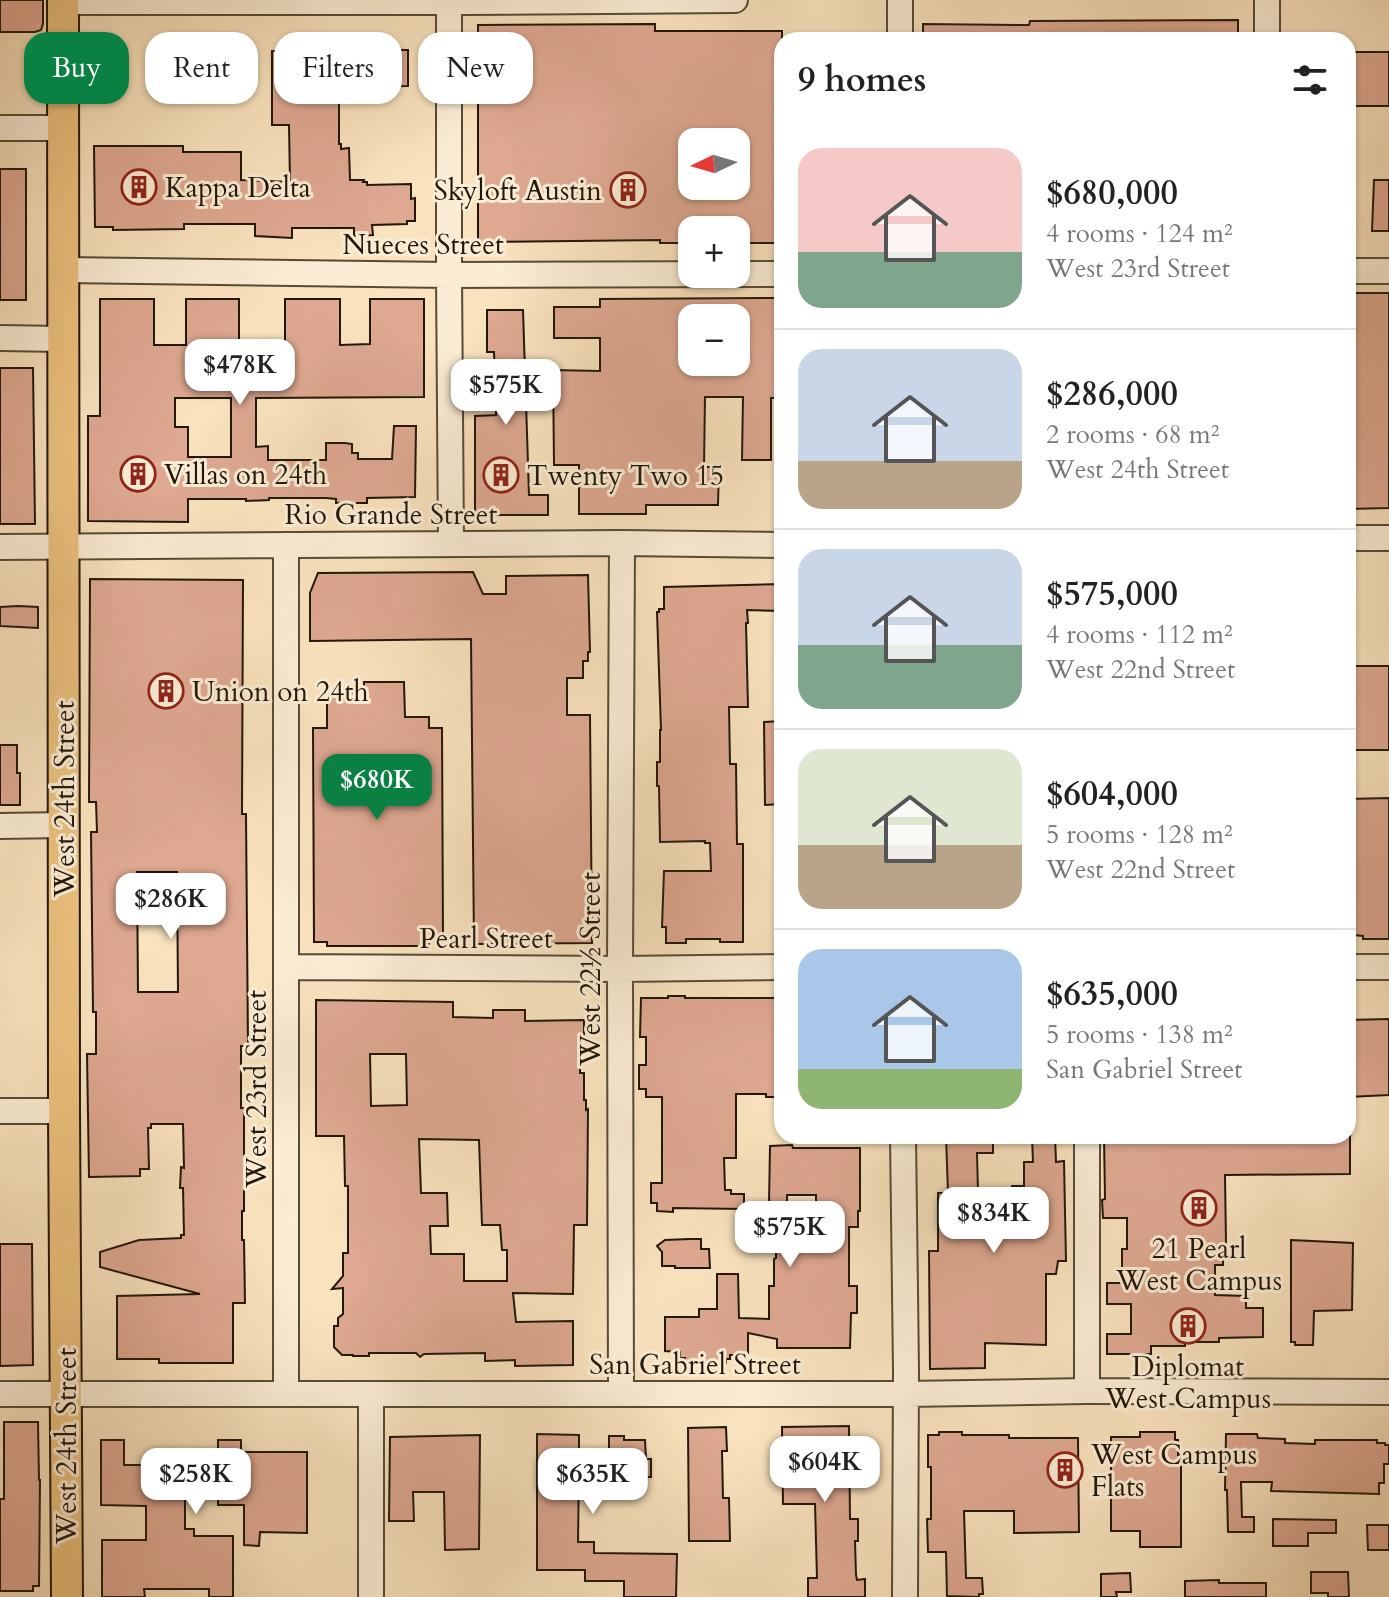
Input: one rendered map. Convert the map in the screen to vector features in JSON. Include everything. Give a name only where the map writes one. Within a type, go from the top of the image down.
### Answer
[{"type":"main road","name":"West 24th Street","points":[[63,1],[67,1597]]},
{"type":"street","points":[[63,1],[735,0]]},
{"type":"street","points":[[900,0],[900,32]]},
{"type":"street","points":[[1267,0],[1267,32]]},
{"type":"street","points":[[449,1],[451,544]]},
{"type":"street","points":[[0,128],[63,128]]},
{"type":"street","name":"Nueces Street","points":[[63,270],[449,275],[774,274]]},
{"type":"street","points":[[1356,271],[1389,271]]},
{"type":"street","points":[[0,338],[63,339]]},
{"type":"street","points":[[1356,538],[1389,538]]},
{"type":"street","name":"West 22½ Street","points":[[621,1394],[622,543]]},
{"type":"street","name":"West 23rd Street","points":[[286,545],[286,1394]]},
{"type":"street","name":"Rio Grande Street","points":[[0,547],[774,545]]},
{"type":"street","points":[[0,826],[64,825]]},
{"type":"street","name":"Pearl Street","points":[[286,967],[774,967]]},
{"type":"street","points":[[1356,967],[1389,967]]},
{"type":"street","points":[[0,1111],[64,1111]]},
{"type":"street","points":[[903,1144],[905,1597]]},
{"type":"street","points":[[1087,1144],[1087,1391]]},
{"type":"street","name":"San Gabriel Street","points":[[0,1394],[1389,1392]]},
{"type":"street","points":[[371,1394],[371,1597]]},
{"type":"building","points":[[0,0],[43,0],[41,30],[0,32]]},
{"type":"building","points":[[1238,20],[1238,32],[923,32],[923,24],[1029,25],[1030,21]]},
{"type":"building","points":[[655,24],[655,31],[782,31],[774,32],[774,243],[750,243],[750,216],[678,216],[678,243],[660,243],[660,240],[478,242],[478,104],[533,104],[533,32],[478,32],[478,25]]},
{"type":"building","points":[[402,50],[408,50],[408,86],[402,86]]},
{"type":"building","points":[[272,51],[274,104],[339,104],[339,144],[341,149],[349,148],[350,180],[364,180],[367,185],[411,184],[411,199],[415,198],[415,221],[372,225],[373,235],[354,236],[354,228],[292,228],[292,238],[255,236],[255,224],[184,224],[184,229],[113,230],[113,227],[95,227],[94,146],[183,146],[183,152],[241,152],[241,180],[290,182],[289,125],[272,125]]},
{"type":"building","points":[[1356,52],[1389,52],[1389,106],[1356,106]]},
{"type":"building","points":[[0,169],[26,169],[26,300],[0,300]]},
{"type":"building","points":[[1374,180],[1389,180],[1389,231],[1372,231]]},
{"type":"building","points":[[1356,293],[1389,293],[1389,508],[1356,509]]},
{"type":"building","points":[[774,298],[771,460],[742,460],[743,397],[705,397],[704,467],[719,467],[718,505],[646,505],[646,514],[579,514],[579,465],[554,465],[553,370],[600,371],[600,338],[554,338],[554,307],[600,307],[600,299]]},
{"type":"building","points":[[100,299],[154,299],[154,345],[186,345],[186,299],[239,299],[239,341],[285,341],[285,299],[340,299],[340,345],[370,344],[370,299],[424,299],[424,397],[256,398],[256,447],[268,446],[268,460],[326,460],[326,443],[352,444],[352,453],[358,453],[358,459],[392,459],[394,426],[416,426],[415,497],[367,498],[367,503],[336,503],[336,499],[326,498],[246,501],[188,499],[188,522],[88,521],[88,416],[100,416]],"holes":[[[175,398],[231,398],[231,457],[188,457],[188,427],[175,427]]]},
{"type":"building","points":[[487,310],[523,310],[529,495],[548,495],[548,515],[475,515],[475,416],[496,415],[494,352],[487,352]]},
{"type":"building","points":[[0,368],[33,368],[35,524],[0,524]]},
{"type":"building","points":[[473,572],[483,594],[506,594],[506,576],[588,575],[590,652],[588,661],[583,661],[583,678],[567,678],[567,715],[590,715],[592,943],[474,944],[471,639],[310,641],[310,593],[318,573]]},
{"type":"building","points":[[90,579],[243,580],[242,814],[246,814],[248,1046],[241,1046],[245,1303],[233,1303],[233,1363],[159,1363],[159,1359],[117,1359],[117,1296],[200,1294],[100,1267],[100,1252],[139,1240],[181,1238],[184,1235],[183,1188],[180,1188],[181,1167],[184,1168],[183,1124],[151,1124],[148,1128],[149,1169],[140,1169],[140,1176],[89,1177],[87,1054],[96,1054],[91,832],[97,832],[96,802],[89,802]],"holes":[[[137,872],[177,872],[178,992],[138,992]]]},
{"type":"building","points":[[774,584],[774,611],[747,610],[748,707],[729,707],[730,764],[736,764],[737,844],[743,844],[743,942],[686,939],[686,943],[666,943],[666,927],[662,927],[664,871],[711,871],[710,843],[660,842],[657,762],[660,762],[661,730],[657,612],[664,609],[664,587]]},
{"type":"building","points":[[0,607],[38,607],[38,628],[0,626]]},
{"type":"building","points":[[1356,666],[1389,666],[1389,750],[1356,750]]},
{"type":"building","points":[[364,682],[404,682],[405,717],[429,717],[429,728],[442,728],[443,934],[429,935],[429,946],[327,946],[327,942],[314,942],[313,728],[327,728],[327,693],[364,692]]},
{"type":"building","points":[[774,721],[774,804],[765,805],[764,722]]},
{"type":"building","points":[[0,745],[17,745],[20,805],[0,805]]},
{"type":"building","points":[[1389,798],[1389,939],[1363,939],[1363,936],[1356,935],[1356,799]]},
{"type":"building","points":[[641,998],[774,998],[774,1097],[736,1094],[736,1158],[724,1158],[725,1190],[731,1190],[731,1194],[744,1194],[744,1209],[673,1208],[673,1212],[657,1211],[657,1203],[651,1203],[651,1183],[662,1183],[662,1097],[646,1097],[646,1089],[639,1089],[639,1065],[646,1065],[646,1037],[640,1037]]},
{"type":"building","points":[[316,1000],[453,1002],[453,1017],[493,1018],[493,1010],[525,1010],[525,1021],[584,1020],[584,1036],[580,1036],[580,1073],[584,1073],[584,1100],[588,1109],[587,1225],[574,1225],[573,1294],[513,1293],[516,1322],[573,1321],[573,1365],[515,1366],[515,1360],[485,1361],[485,1353],[424,1354],[420,1357],[416,1353],[342,1355],[334,1347],[334,1326],[338,1326],[338,1318],[343,1314],[343,1288],[332,1289],[343,1276],[343,1253],[348,1253],[344,1136],[316,1136]],"holes":[[[370,1054],[406,1054],[407,1105],[371,1106]],[[419,1139],[479,1140],[482,1225],[500,1225],[502,1250],[507,1250],[507,1281],[464,1281],[464,1254],[431,1254],[430,1226],[448,1226],[447,1193],[421,1193]]]},
{"type":"building","points":[[1389,1019],[1389,1095],[1356,1097],[1356,1020]]},
{"type":"building","points":[[946,1144],[993,1144],[993,1153],[977,1153],[978,1193],[1012,1196],[1012,1186],[1024,1186],[1024,1162],[1033,1162],[1032,1144],[1055,1144],[1056,1162],[1064,1161],[1066,1261],[1058,1261],[1056,1274],[1046,1274],[1046,1345],[985,1343],[985,1368],[930,1369],[929,1251],[938,1251],[938,1193],[948,1193]]},
{"type":"building","points":[[1104,1144],[1350,1144],[1350,1174],[1225,1175],[1226,1244],[1223,1244],[1223,1265],[1215,1265],[1215,1295],[1246,1296],[1246,1308],[1263,1308],[1263,1337],[1219,1338],[1219,1342],[1185,1342],[1185,1346],[1151,1346],[1151,1354],[1107,1354],[1107,1334],[1131,1334],[1131,1304],[1107,1304],[1107,1283],[1122,1283],[1122,1249],[1127,1249],[1127,1218],[1103,1218],[1102,1200],[1105,1199]]},
{"type":"building","points":[[792,1145],[793,1148],[860,1148],[858,1227],[849,1227],[849,1286],[857,1286],[857,1313],[851,1313],[850,1348],[777,1348],[777,1339],[748,1333],[748,1353],[730,1355],[726,1363],[684,1364],[685,1358],[680,1358],[680,1352],[665,1351],[665,1317],[699,1317],[699,1309],[717,1309],[717,1274],[738,1274],[739,1318],[769,1319],[769,1286],[774,1286],[776,1250],[823,1250],[822,1214],[816,1214],[816,1195],[787,1195],[787,1204],[769,1204],[770,1146]]},
{"type":"building","points":[[701,1239],[701,1249],[709,1249],[710,1268],[662,1266],[662,1252],[657,1246],[665,1240]]},
{"type":"building","points":[[1291,1240],[1353,1243],[1352,1310],[1314,1311],[1313,1345],[1295,1345],[1291,1342]]},
{"type":"building","points":[[0,1244],[32,1244],[33,1365],[0,1366]]},
{"type":"building","points":[[4,1422],[38,1422],[39,1586],[33,1586],[33,1591],[0,1591]]},
{"type":"building","points":[[849,1426],[850,1519],[858,1519],[856,1575],[857,1580],[865,1579],[865,1597],[808,1597],[808,1578],[817,1578],[815,1504],[783,1504],[782,1427]]},
{"type":"building","points":[[726,1427],[727,1451],[722,1451],[723,1498],[729,1498],[730,1541],[689,1541],[688,1428]]},
{"type":"building","points":[[939,1432],[1009,1435],[1009,1438],[1078,1438],[1079,1532],[1014,1533],[1014,1511],[964,1511],[966,1578],[982,1578],[983,1594],[979,1597],[947,1596],[946,1552],[928,1552],[931,1467],[928,1467],[928,1435],[939,1435]]},
{"type":"building","points":[[1140,1432],[1175,1432],[1175,1440],[1178,1440],[1178,1455],[1181,1455],[1181,1547],[1140,1547],[1140,1531],[1111,1531],[1111,1437],[1140,1437]]},
{"type":"building","points":[[537,1434],[579,1435],[579,1454],[609,1453],[609,1436],[645,1440],[646,1459],[651,1459],[651,1477],[641,1477],[641,1483],[610,1483],[610,1470],[579,1469],[578,1542],[594,1542],[594,1553],[677,1554],[676,1597],[624,1597],[624,1581],[585,1581],[585,1570],[537,1570]]},
{"type":"building","points":[[1226,1434],[1257,1434],[1258,1438],[1285,1439],[1285,1443],[1377,1440],[1377,1443],[1389,1445],[1389,1464],[1384,1464],[1384,1483],[1379,1483],[1379,1494],[1271,1491],[1272,1482],[1241,1482],[1242,1517],[1254,1517],[1254,1532],[1228,1532]]},
{"type":"building","points":[[480,1435],[479,1549],[445,1550],[444,1492],[413,1492],[414,1521],[389,1521],[390,1437]]},
{"type":"building","points":[[101,1440],[124,1440],[124,1465],[161,1465],[162,1456],[180,1456],[180,1465],[218,1465],[218,1440],[241,1440],[241,1452],[307,1452],[307,1533],[260,1532],[259,1546],[244,1545],[244,1505],[218,1505],[218,1498],[185,1498],[185,1529],[194,1529],[194,1536],[233,1536],[233,1597],[209,1597],[209,1589],[144,1589],[145,1597],[102,1597],[102,1540],[146,1540],[146,1506],[101,1505]]},
{"type":"building","points":[[1273,1519],[1336,1520],[1336,1533],[1308,1533],[1308,1546],[1273,1546]]},
{"type":"building","points":[[1367,1525],[1389,1525],[1389,1550],[1368,1550]]},
{"type":"building","points":[[1311,1572],[1348,1572],[1349,1597],[1311,1593]]},
{"type":"building","points":[[1130,1573],[1131,1592],[1116,1592],[1117,1597],[1101,1597],[1101,1574]]},
{"type":"building","points":[[1219,1580],[1219,1583],[1266,1583],[1266,1597],[1185,1597],[1185,1581]]},
{"type":"place","name":"Kappa Delta","points":[[139,187]]},
{"type":"place","name":"Skyloft Austin","points":[[628,190]]},
{"type":"place","name":"Villas on 24th","points":[[138,474]]},
{"type":"place","name":"Twenty Two 15","points":[[501,475]]},
{"type":"place","name":"Union on 24th","points":[[166,691]]},
{"type":"place","name":"21 Pearl West Campus","points":[[1199,1208]]},
{"type":"place","name":"Diplomat West Campus","points":[[1188,1326]]},
{"type":"place","name":"West Campus Flats","points":[[1065,1470]]}]
